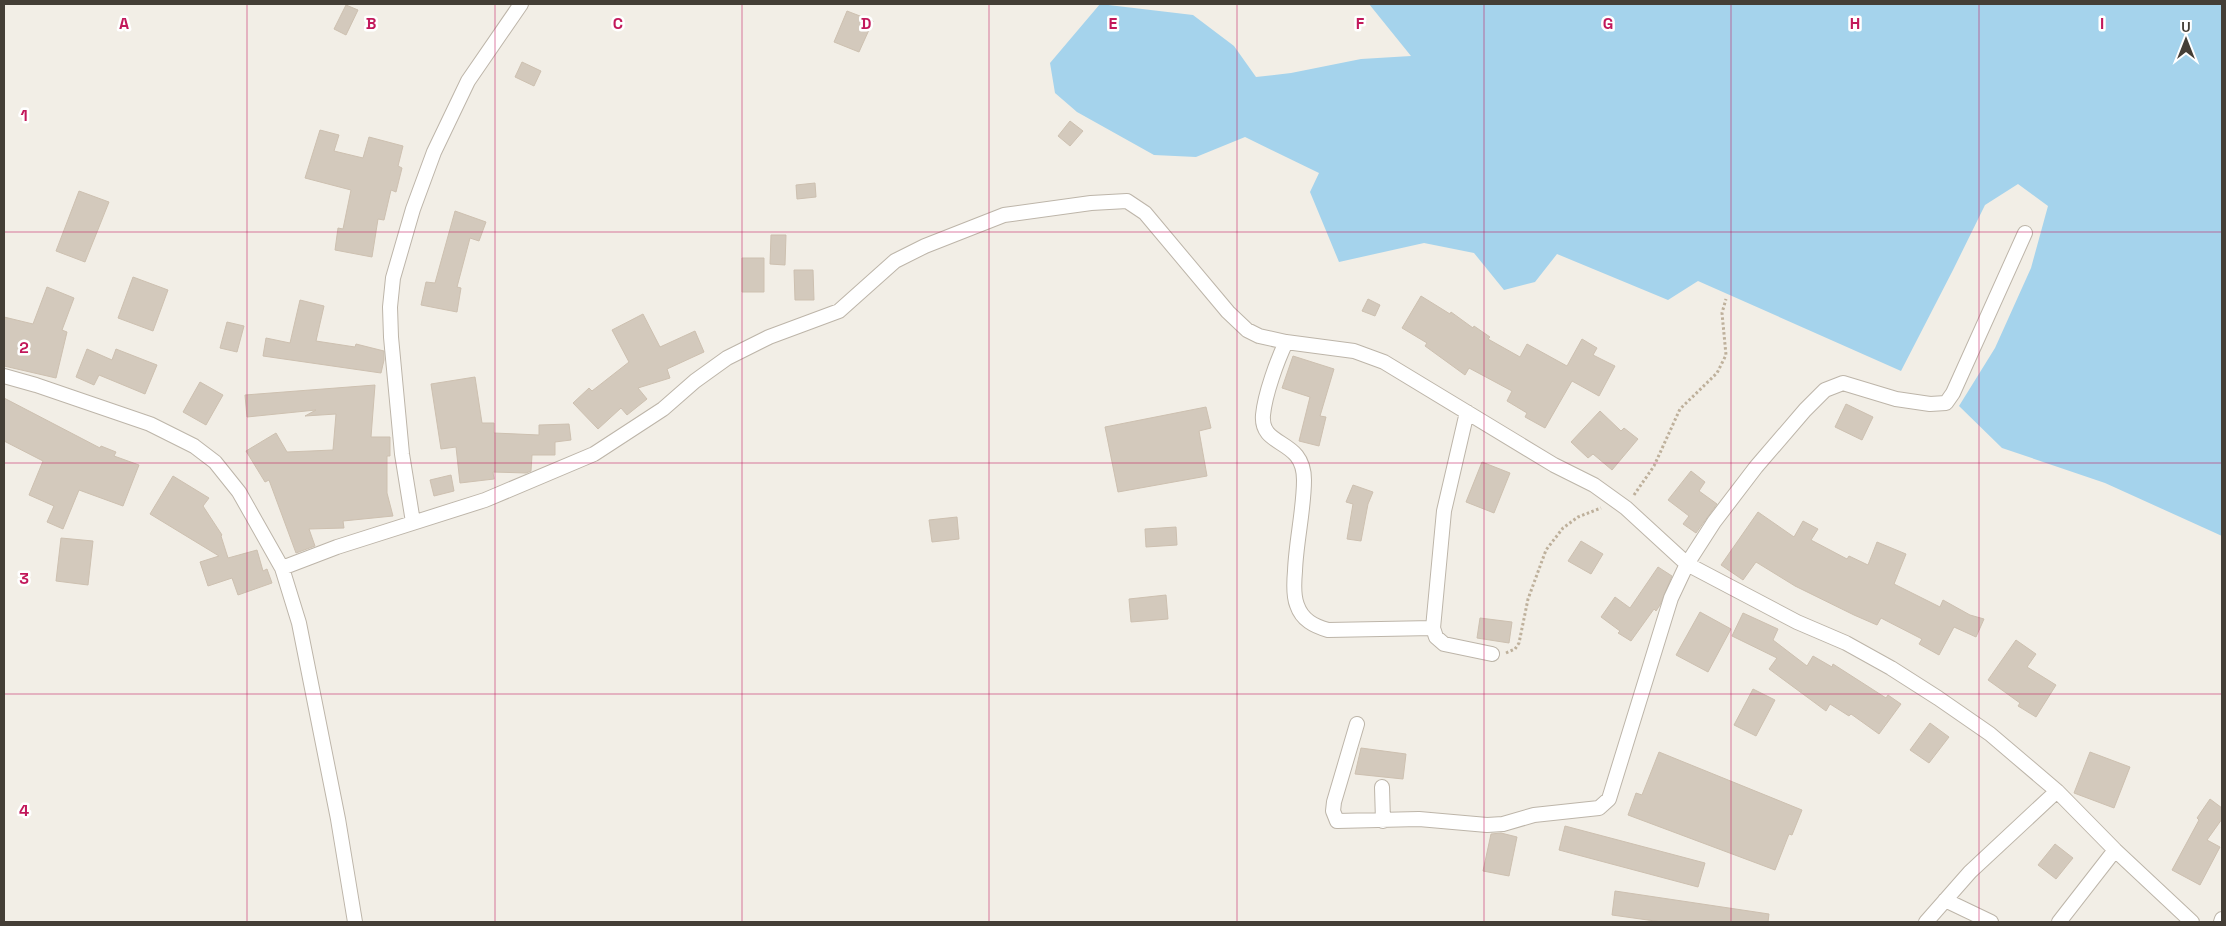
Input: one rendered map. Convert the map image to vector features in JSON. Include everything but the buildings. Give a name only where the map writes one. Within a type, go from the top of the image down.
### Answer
[{"type":"street","points":[[413,522],[402,454],[391,337],[390,307],[393,278],[410,218],[434,152],[468,81],[521,4]]},
{"type":"street","points":[[282,568],[413,522],[485,500],[594,454],[663,409],[695,381],[726,358],[769,337],[839,311],[895,260],[925,246],[1004,215],[1091,203],[1128,201],[1145,213],[1228,312],[1247,330],[1259,336],[1286,342],[1354,351],[1384,362],[1554,465],[1594,485],[1622,505],[1687,564],[1797,622],[1846,644],[1891,668],[1938,698],[1990,734],[2057,791],[2186,920]]},
{"type":"street","points":[[1357,724],[1333,810],[1337,821],[1419,819],[1487,825],[1503,824],[1534,815],[1599,808],[1609,799],[1671,598],[1687,564],[1714,522],[1805,410],[1832,385],[1843,383],[1896,399],[1930,404],[1946,403],[1956,386],[2025,233]]},
{"type":"street","points":[[1286,342],[1276,364],[1263,414],[1264,429],[1291,448],[1300,460],[1304,480],[1296,544],[1294,590],[1297,605],[1303,616],[1315,626],[1328,630],[1433,628]]},
{"type":"street","points":[[4,376],[150,424],[194,446],[215,462],[239,492],[282,568],[299,623],[338,820],[355,922]]},
{"type":"street","points":[[1467,412],[1444,511],[1433,628],[1436,637],[1444,644],[1492,654]]},
{"type":"street","points":[[1382,786],[1383,821]]},
{"type":"street","points":[[1926,922],[1999,844],[2057,791]]},
{"type":"street","points":[[2059,922],[2115,850]]},
{"type":"street","points":[[1945,900],[1991,922]]},
{"type":"path","points":[[1492,654],[1511,652],[1519,643],[1528,599],[1546,550],[1578,518],[1622,505],[1654,466],[1680,409],[1717,373],[1726,355],[1722,313],[1726,299]]},
{"type":"water","points":[[1100,4],[1193,15],[1234,46],[1256,77],[1291,73],[1361,59],[1411,56],[1369,4],[2222,4],[2222,536],[2105,483],[2002,448],[1959,406],[1995,348],[2031,268],[2048,206],[2018,184],[1985,205],[1901,371],[1698,281],[1668,300],[1557,254],[1535,282],[1504,290],[1474,253],[1424,243],[1339,262],[1310,192],[1319,173],[1245,137],[1196,157],[1154,155],[1077,112],[1055,93],[1050,63]]}]
